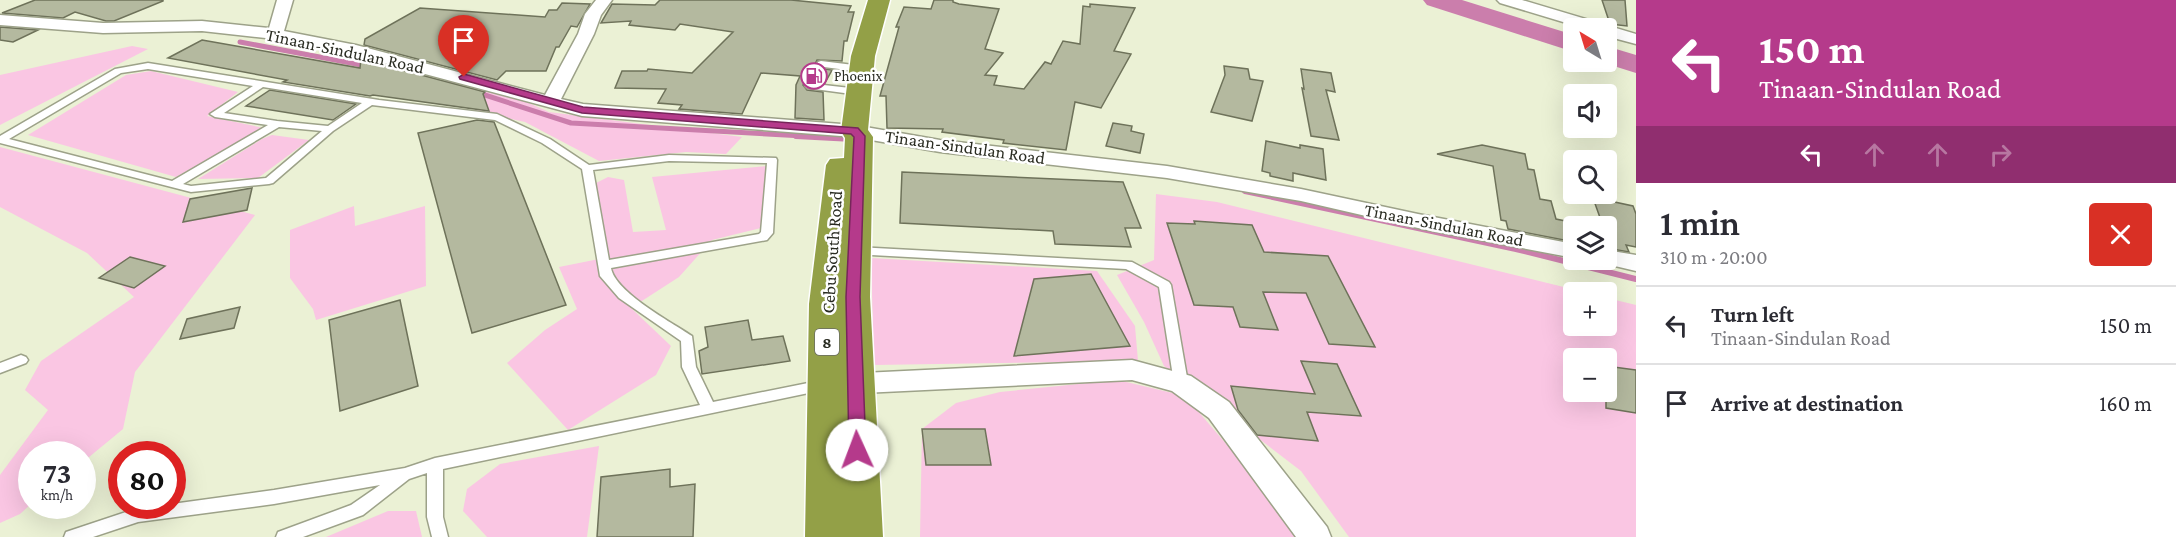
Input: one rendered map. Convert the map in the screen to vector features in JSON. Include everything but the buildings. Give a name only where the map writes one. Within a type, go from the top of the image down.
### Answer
[{"type":"highway","name":"Cebu South Road","points":[[861,537],[827,294],[834,209],[852,140],[860,81],[879,0]]},
{"type":"highway","name":"Cebu South Road","points":[[827,537],[841,384],[853,297],[855,251],[852,140]]},
{"type":"street","points":[[275,34],[285,0]]},
{"type":"street","points":[[550,103],[586,34],[593,14],[604,0]]},
{"type":"street","points":[[1505,0],[1565,18]]},
{"type":"street","name":"Tinaan-Sindulan Road","points":[[0,20],[103,28],[202,26],[275,34],[356,50],[550,103],[594,111],[852,140],[940,146],[1167,172],[1301,195],[1418,221],[1563,249]]},
{"type":"street","points":[[1617,34],[1636,39]]},
{"type":"street","points":[[1617,259],[1636,263]]},
{"type":"street","points":[[841,384],[1132,370],[1181,383],[1219,410],[1316,537]]},
{"type":"lane","points":[[818,71],[821,64],[860,81]]},
{"type":"lane","points":[[0,140],[118,71],[148,66],[371,102],[497,117],[546,141],[586,168],[669,158],[772,160],[767,233],[763,237],[604,265]]},
{"type":"lane","points":[[812,81],[810,86],[860,81]]},
{"type":"lane","points":[[262,84],[215,114],[277,124],[330,129]]},
{"type":"lane","points":[[0,140],[191,189],[269,182],[330,129],[371,102]]},
{"type":"lane","points":[[175,184],[277,124]]},
{"type":"lane","points":[[586,168],[606,276],[623,295],[687,339],[689,368],[709,408]]},
{"type":"lane","points":[[855,251],[1128,265],[1165,285],[1181,383]]},
{"type":"lane","points":[[0,368],[21,360]]},
{"type":"lane","points":[[72,537],[138,515],[274,497],[405,474],[435,464],[709,408],[841,384]]},
{"type":"lane","points":[[435,464],[435,517],[440,537]]},
{"type":"lane","points":[[284,537],[357,510],[405,474]]},
{"type":"shaded area","points":[[132,46],[148,49],[0,125],[0,75]]},
{"type":"shaded area","points":[[151,71],[238,92],[207,116],[264,128],[176,177],[28,135],[126,75]]},
{"type":"shaded area","points":[[483,88],[520,99],[549,112],[742,137],[726,154],[686,152],[599,161],[525,122],[474,111]]},
{"type":"shaded area","points":[[272,135],[309,140],[258,178],[198,179],[262,139]]},
{"type":"shaded area","points":[[0,147],[255,215],[135,372],[123,429],[96,451],[96,441],[25,441],[48,410],[25,390],[41,361],[134,297],[87,253],[0,207]]},
{"type":"shaded area","points":[[767,166],[761,228],[712,240],[679,277],[631,308],[671,346],[656,375],[568,430],[507,363],[545,330],[577,309],[559,267],[609,257],[584,189],[608,177],[624,180],[633,232],[666,230],[652,177]]},
{"type":"shaded area","points":[[1156,194],[1217,202],[1563,287],[1563,336],[1617,336],[1617,300],[1636,305],[1636,537],[1349,537],[1301,471],[1164,366],[1144,322],[1117,275],[1154,260]]},
{"type":"shaded area","points":[[354,206],[355,226],[425,206],[426,286],[316,320],[313,309],[290,278],[290,230]]},
{"type":"shaded area","points":[[871,258],[1097,271],[1135,326],[1138,361],[874,365]]},
{"type":"shaded area","points":[[1118,380],[1185,396],[1270,495],[1298,537],[920,537],[922,429],[956,403],[1000,392]]},
{"type":"shaded area","points":[[599,446],[587,537],[487,537],[463,511],[467,489],[500,464]]},
{"type":"shaded area","points":[[18,451],[18,515],[0,523],[0,475]]},
{"type":"shaded area","points":[[388,511],[416,511],[422,537],[326,537]]},
{"type":"waterway","points":[[1436,0],[1563,40]]},
{"type":"waterway","points":[[240,42],[367,66]]},
{"type":"waterway","points":[[1617,58],[1636,64]]},
{"type":"waterway","points":[[448,83],[571,123],[822,137]]},
{"type":"waterway","points":[[796,136],[853,139]]},
{"type":"waterway","points":[[1245,191],[1516,249],[1636,279]]},
{"type":"place","name":"Phoenix","points":[[814,76]]},
{"type":"route","points":[[464,77],[550,103],[582,110],[854,131],[859,136],[853,297],[857,450]]}]
